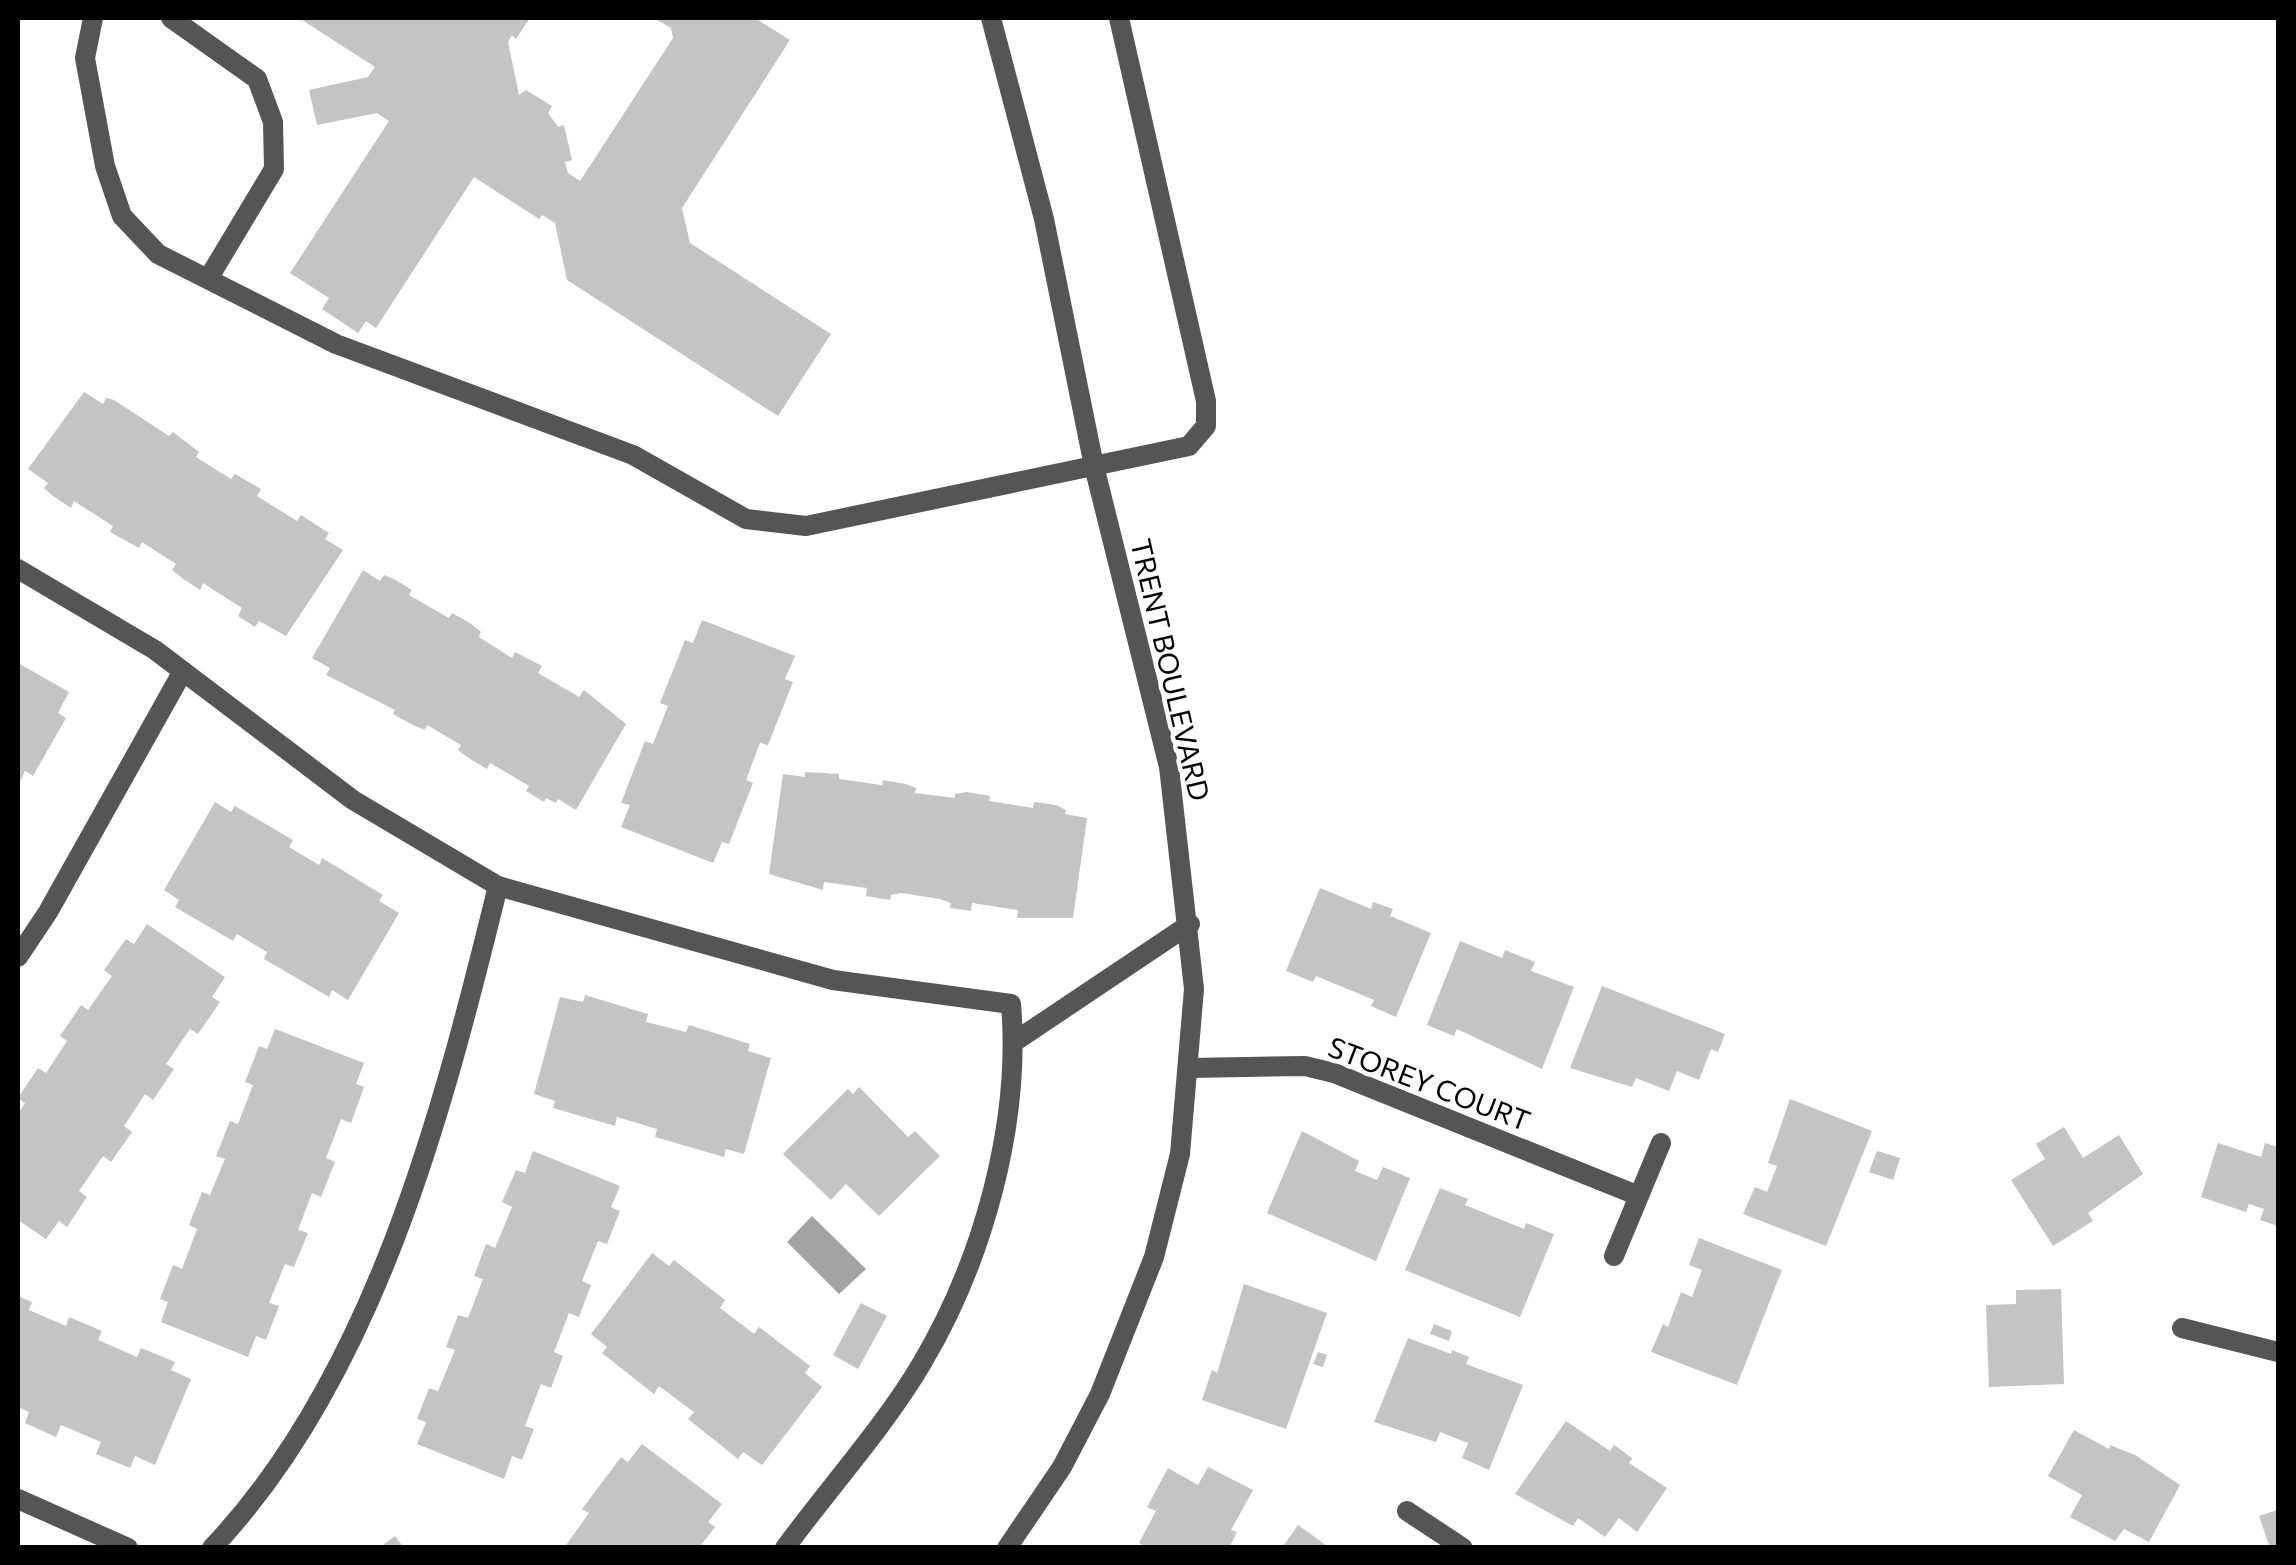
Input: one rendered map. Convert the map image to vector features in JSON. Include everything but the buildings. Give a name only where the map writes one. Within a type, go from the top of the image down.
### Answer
[{"type":"street","points":[[92,18],[85,58],[105,166],[122,216],[158,254],[336,344],[634,454],[746,520],[806,526],[1189,446],[1206,426],[1206,401],[1119,18]]},
{"type":"street","points":[[171,18],[257,79],[273,122],[274,169],[208,280]]},
{"type":"street","name":"TRENT BOULEVARD","points":[[991,18],[1044,220],[1094,466],[1169,767],[1190,924],[1194,989],[1180,1154],[1154,1258],[1100,1394],[1062,1468],[1007,1548]]},
{"type":"street","points":[[18,569],[154,650],[353,800],[498,886],[833,980],[1010,1004],[1014,1042],[1002,1145],[972,1258],[922,1364],[785,1548]]},
{"type":"street","points":[[18,957],[48,912],[183,672]]},
{"type":"street","points":[[212,1548],[246,1512],[350,1346],[460,1042],[498,886]]},
{"type":"street","points":[[1014,1042],[1190,924]]},
{"type":"street","name":"STOREY COURT","points":[[1190,1068],[1305,1066],[1334,1073],[1639,1196]]},
{"type":"street","points":[[1614,1256],[1661,1143]]},
{"type":"street","points":[[2182,1328],[2278,1352]]},
{"type":"street","points":[[18,1500],[128,1548]]},
{"type":"street","points":[[1407,1511],[1462,1547]]},
{"type":"shaded area","points":[[812,1216],[866,1269],[839,1294],[787,1242]]}]
